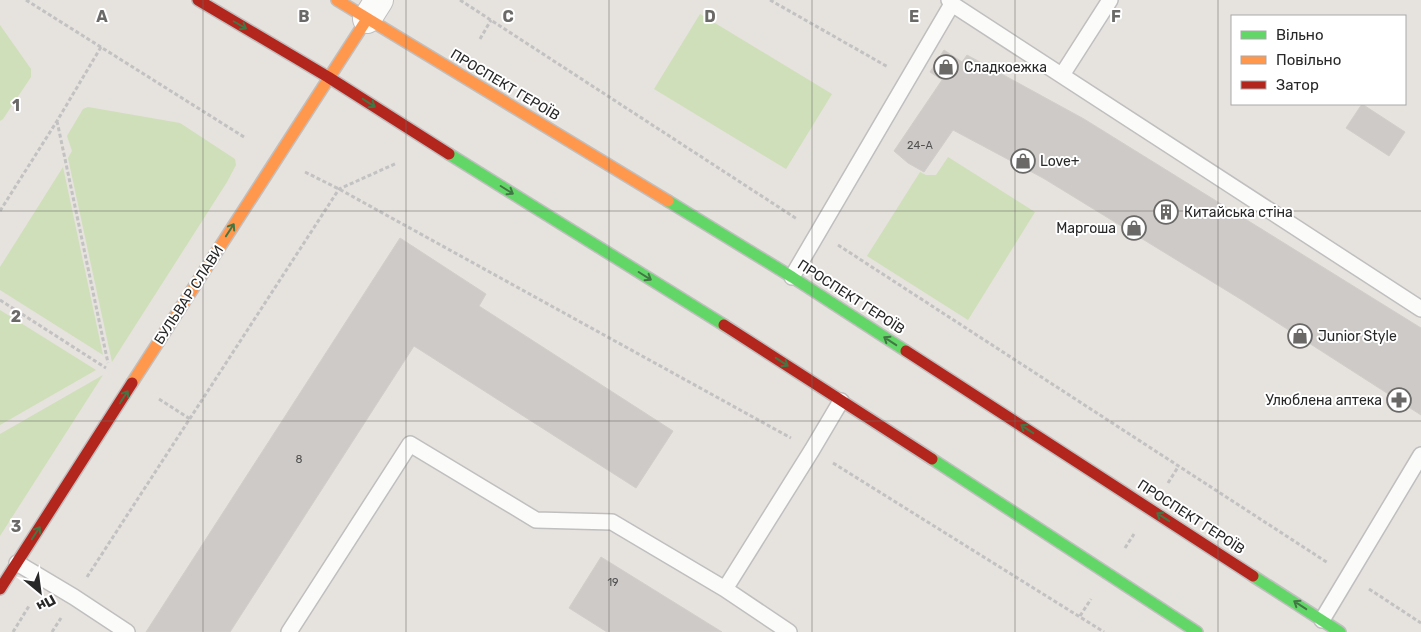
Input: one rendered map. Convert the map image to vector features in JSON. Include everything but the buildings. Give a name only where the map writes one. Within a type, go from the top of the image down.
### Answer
[{"type":"main road","points":[[198,0],[328,77],[434,145],[746,338],[1197,632]]},
{"type":"main road","name":"ПРОСПЕКТ ГЕРОЇВ","points":[[337,0],[373,9],[792,277],[1340,632]]},
{"type":"main road","name":"БУЛЬВАР СЛАВИ","points":[[0,589],[373,9]]},
{"type":"lane","points":[[1062,75],[1110,0]]},
{"type":"lane","points":[[792,277],[951,2],[1421,309]]},
{"type":"lane","points":[[725,590],[841,400]]},
{"type":"lane","points":[[289,632],[410,444],[536,520],[612,522],[725,590],[790,632]]},
{"type":"lane","points":[[1322,620],[1421,455]]},
{"type":"lane","points":[[17,563],[74,596],[127,632]]},
{"type":"path","points":[[26,0],[244,137]]},
{"type":"path","points":[[460,0],[1178,467],[1421,622]]},
{"type":"path","points":[[770,0],[908,79]]},
{"type":"path","points":[[480,39],[491,20]]},
{"type":"path","points":[[0,211],[101,47]]},
{"type":"path","points":[[0,300],[110,370],[57,121]]},
{"type":"path","points":[[52,632],[339,189],[397,163]]},
{"type":"path","points":[[303,171],[339,189],[812,450],[1104,632]]},
{"type":"path","points":[[133,383],[190,419]]},
{"type":"path","points":[[1080,616],[1178,467]]},
{"type":"green space","points":[[700,14],[832,94],[786,169],[654,89]]},
{"type":"green space","points":[[0,25],[31,69],[31,77],[0,121]]},
{"type":"green space","points":[[88,107],[180,123],[235,159],[236,165],[112,362],[68,158],[72,151],[67,136],[83,109]]},
{"type":"green space","points":[[948,157],[1035,212],[968,320],[867,256],[920,172],[926,175],[936,175]]},
{"type":"green space","points":[[63,167],[103,355],[0,290],[0,267]]},
{"type":"green space","points":[[0,310],[96,370],[0,425]]},
{"type":"green space","points":[[103,375],[0,536],[0,434]]},
{"type":"traffic: fast","points":[[449,154],[724,325]]},
{"type":"traffic: fast","points":[[668,201],[792,277],[906,351]]},
{"type":"traffic: fast","points":[[932,459],[1197,632]]},
{"type":"traffic: fast","points":[[1253,576],[1340,632]]},
{"type":"traffic: slow","points":[[337,0],[668,201]]},
{"type":"traffic: slow","points":[[132,383],[367,19]]},
{"type":"traffic: jam","points":[[198,0],[328,77],[449,154]]},
{"type":"traffic: jam","points":[[724,325],[932,459]]},
{"type":"traffic: jam","points":[[906,351],[1253,576]]},
{"type":"traffic: jam","points":[[0,589],[132,383]]},
{"type":"place","name":"Сладкоежка","points":[[946,67]]},
{"type":"place","name":"Love+","points":[[1023,161]]},
{"type":"place","name":"Китайська стіна","points":[[1166,212]]},
{"type":"place","name":"Маргоша","points":[[1134,228]]},
{"type":"place","name":"Junior Style","points":[[1300,336]]},
{"type":"place","name":"Улюблена аптека","points":[[1399,400]]}]
